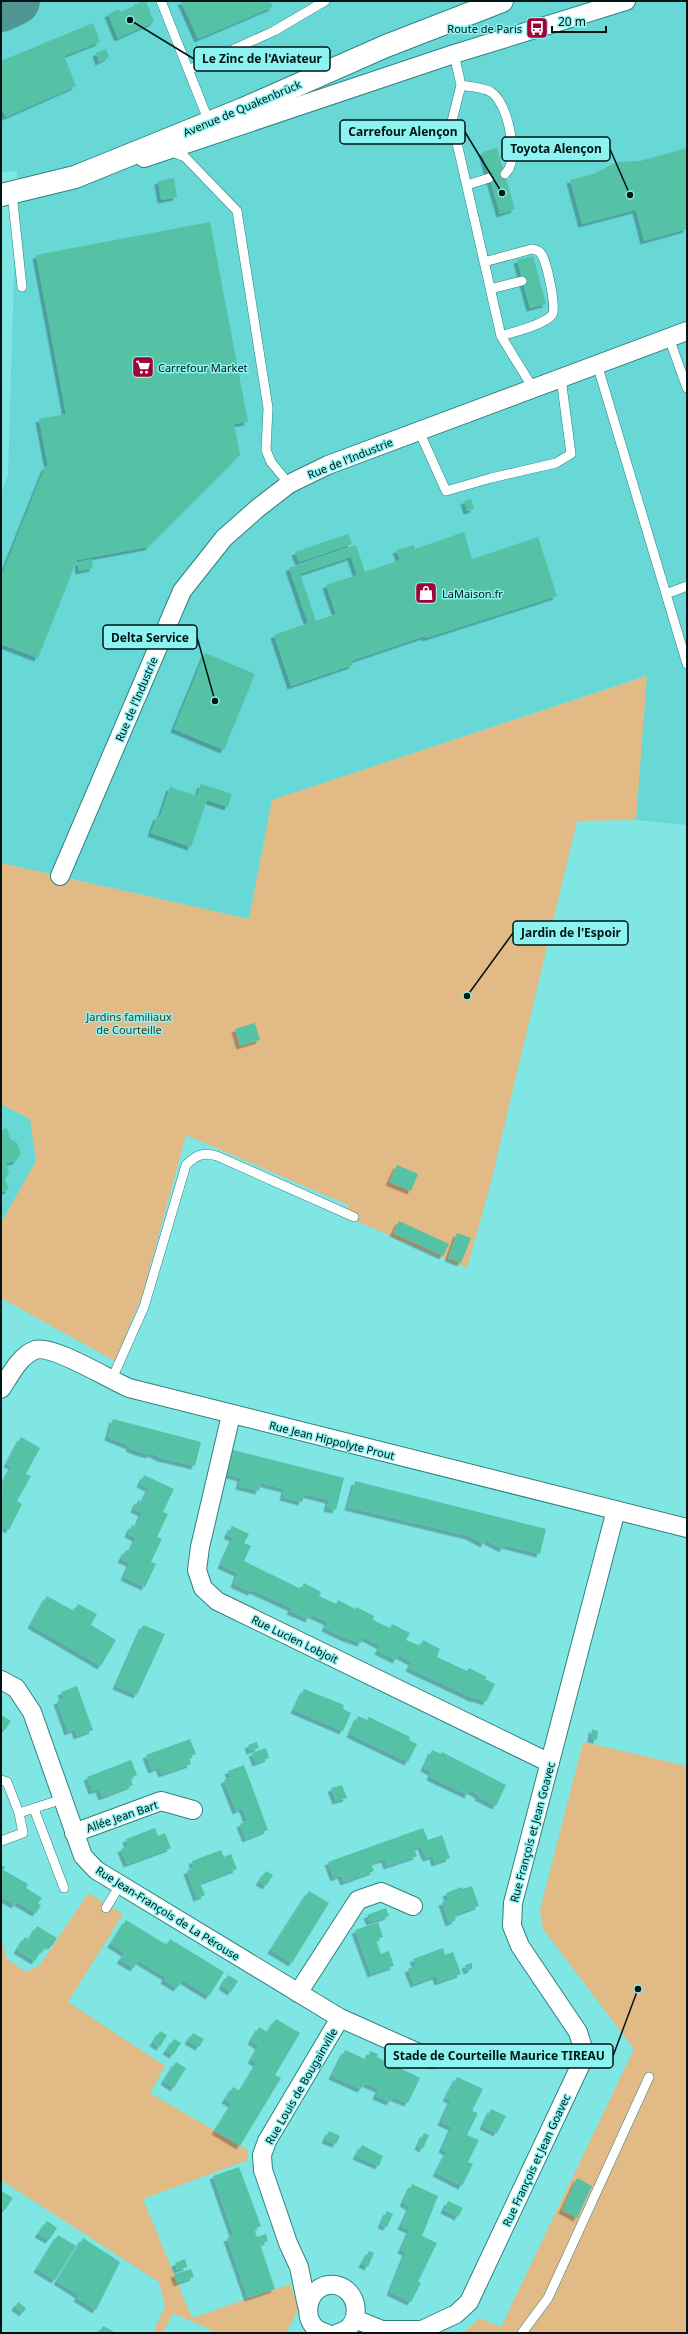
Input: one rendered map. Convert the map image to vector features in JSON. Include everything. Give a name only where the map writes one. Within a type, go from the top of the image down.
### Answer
[{"type":"main road","name":"Avenue de Quakenbrück","points":[[7,194],[75,177],[209,122],[386,46],[502,1]]},
{"type":"street","points":[[75,177],[170,151],[454,54],[626,1]]},
{"type":"street","name":"Rue de l'Industrie","points":[[60,876],[182,591],[224,538],[258,508],[289,484],[328,465],[687,331]]},
{"type":"street","name":"Rue Jean Hippolyte Prout","points":[[1,1389],[17,1365],[26,1356],[36,1350],[52,1351],[111,1381],[129,1388],[231,1415],[687,1528]]},
{"type":"street","name":"Rue Lucien Lobjoit","points":[[231,1415],[200,1547],[197,1570],[203,1588],[217,1601],[550,1763]]},
{"type":"street","name":"Rue François et Jean Goavec","points":[[422,2332],[456,2314],[469,2302],[581,2064],[582,2045],[578,2032],[520,1946],[512,1926],[513,1903],[616,1510]]},
{"type":"street","name":"Rue Jean-François de La Pérouse","points":[[1,1680],[16,1688],[32,1712],[83,1856],[96,1870],[340,2018],[432,2059]]},
{"type":"street","name":"Allée Jean Bart","points":[[74,1833],[161,1801],[193,1810]]},
{"type":"street","points":[[298,1993],[358,1900],[381,1892],[413,1906]]},
{"type":"street","name":"Rue Louis de Bougainville","points":[[315,2331],[308,2316],[300,2267],[288,2243],[263,2170],[262,2156],[267,2141],[340,2018]]},
{"type":"street","name":"Rue Louis de Bougainville","points":[[300,2267],[325,2286]]},
{"type":"street","points":[[307,2306],[314,2293],[325,2286],[339,2286],[350,2293],[355,2301],[355,2319],[350,2327],[338,2333]]},
{"type":"street","points":[[355,2319],[382,2330],[422,2332]]},
{"type":"lane","points":[[161,1],[209,122]]},
{"type":"lane","points":[[188,70],[274,31],[325,1]]},
{"type":"lane","points":[[454,54],[462,85],[452,121],[490,289],[501,336],[532,388]]},
{"type":"lane","points":[[462,85],[490,91],[498,98],[506,112],[511,139],[511,160],[510,166],[505,174]]},
{"type":"lane","points":[[170,151],[185,157],[237,211],[268,408],[266,450],[271,462],[289,484]]},
{"type":"lane","points":[[467,185],[489,178]]},
{"type":"lane","points":[[7,194],[22,287]]},
{"type":"lane","points":[[484,262],[532,249],[543,256],[543,274],[555,307],[553,314],[547,320],[501,336]]},
{"type":"lane","points":[[490,289],[522,280]]},
{"type":"lane","points":[[669,338],[687,388]]},
{"type":"lane","points":[[597,364],[687,664]]},
{"type":"lane","points":[[418,431],[446,491],[491,478],[556,463],[571,454],[561,378]]},
{"type":"lane","points":[[666,594],[687,586]]},
{"type":"lane","points":[[111,1381],[144,1307],[186,1165],[195,1156],[207,1153],[217,1156],[354,1217]]},
{"type":"lane","points":[[1,1780],[7,1782],[19,1814],[23,1833],[1,1841]]},
{"type":"lane","points":[[19,1814],[63,1799]]},
{"type":"lane","points":[[34,1809],[64,1888]]},
{"type":"lane","points":[[106,1908],[120,1885]]},
{"type":"lane","points":[[522,2333],[548,2298],[649,2077]]},
{"type":"shaded area","points":[[1,1],[687,1],[687,825],[636,820],[646,676],[272,800],[249,919],[1,863],[1,494],[8,476],[17,171],[1,172]]},
{"type":"shaded area","points":[[1,1104],[30,1119],[36,1161],[1,1223]]},
{"type":"green space","name":"Jardins familiaux de Courteille","points":[[647,676],[636,820],[577,821],[490,1186],[467,1268],[346,1217],[348,1205],[186,1135],[142,1296],[115,1361],[1,1298],[1,1223],[36,1161],[30,1119],[1,1104],[1,863],[249,919],[272,800]]},
{"type":"green space","points":[[583,1742],[687,1766],[687,2333],[463,2333],[480,2318],[501,2327],[634,2049],[543,1929],[540,1910]]},
{"type":"green space","points":[[88,1893],[123,1914],[68,2002],[165,2066],[150,2093],[248,2150],[248,2160],[143,2199],[192,2318],[290,2284],[299,2308],[286,2333],[218,2333],[173,2313],[163,2333],[153,2333],[165,2306],[159,2282],[1,2180],[1,1935],[6,1958],[26,1972],[40,1965]]},
{"type":"building","points":[[138,1],[146,1],[154,22],[118,38],[108,14],[119,9],[120,12],[139,4]]},
{"type":"building","points":[[181,1],[270,1],[273,7],[198,39]]},
{"type":"building","points":[[93,23],[100,42],[64,56],[76,86],[6,117],[1,107],[1,61]]},
{"type":"building","points":[[106,49],[109,57],[99,62],[96,53]]},
{"type":"building","points":[[497,148],[515,209],[500,214],[482,152]]},
{"type":"building","points":[[687,148],[687,229],[644,241],[636,210],[582,224],[570,180],[593,174],[617,162],[640,161]]},
{"type":"building","points":[[174,178],[177,197],[161,200],[158,181]]},
{"type":"building","points":[[210,222],[248,422],[234,424],[240,455],[148,547],[77,560],[38,658],[1,644],[1,577],[45,467],[48,466],[39,419],[66,414],[36,255]]},
{"type":"building","points":[[533,256],[546,304],[530,308],[517,260]]},
{"type":"building","points":[[471,499],[474,509],[467,511],[464,501]]},
{"type":"building","points":[[464,532],[472,559],[538,537],[557,596],[426,638],[425,636],[351,661],[353,665],[291,686],[274,635],[308,623],[289,568],[356,545],[365,572],[400,560],[396,550],[414,545],[415,549]],"holes":[[[351,557],[357,575],[326,585],[336,614],[316,621],[300,574]]]},
{"type":"building","points":[[348,534],[352,544],[299,562],[295,552]]},
{"type":"building","points":[[92,559],[93,568],[79,571],[78,562]]},
{"type":"building","points":[[205,653],[255,674],[224,750],[174,729]]},
{"type":"building","points":[[201,784],[232,794],[228,807],[207,800],[191,847],[151,833],[157,816],[160,817],[170,787],[197,796]]},
{"type":"building","points":[[255,1023],[260,1040],[240,1046],[235,1029]]},
{"type":"building","points":[[7,1128],[10,1139],[17,1143],[21,1154],[16,1161],[6,1163],[9,1173],[5,1179],[9,1190],[1,1192],[1,1130]]},
{"type":"building","points":[[397,1165],[418,1174],[411,1191],[389,1182]]},
{"type":"building","points":[[399,1221],[449,1244],[443,1256],[393,1233]]},
{"type":"building","points":[[457,1233],[471,1238],[461,1263],[448,1258]]},
{"type":"building","points":[[113,1419],[201,1442],[195,1466],[161,1458],[151,1453],[150,1455],[139,1452],[129,1448],[130,1446],[108,1437]]},
{"type":"building","points":[[21,1437],[40,1448],[26,1474],[31,1476],[17,1501],[22,1504],[9,1530],[4,1527],[1,1533],[1,1498],[3,1494],[1,1493],[1,1486],[12,1466],[7,1464]]},
{"type":"building","points":[[233,1450],[344,1478],[336,1510],[327,1508],[329,1500],[305,1494],[302,1502],[283,1497],[285,1489],[261,1483],[259,1491],[239,1486],[241,1478],[227,1474]]},
{"type":"building","points":[[144,1475],[174,1489],[163,1512],[168,1514],[157,1537],[162,1539],[151,1562],[156,1564],[145,1587],[124,1577],[130,1563],[121,1559],[126,1550],[130,1551],[136,1538],[128,1534],[132,1525],[136,1527],[142,1513],[134,1509],[138,1500],[142,1502],[149,1488],[140,1484]]},
{"type":"building","points":[[355,1481],[546,1529],[540,1554],[505,1545],[503,1549],[486,1540],[484,1544],[469,1536],[348,1507]]},
{"type":"building","points":[[232,1526],[249,1534],[244,1543],[251,1546],[244,1561],[301,1589],[304,1583],[321,1592],[319,1596],[336,1604],[338,1600],[355,1609],[356,1607],[374,1616],[373,1620],[390,1628],[392,1624],[410,1633],[406,1640],[420,1646],[423,1640],[440,1649],[437,1657],[467,1671],[469,1668],[487,1677],[485,1679],[495,1684],[486,1702],[476,1698],[475,1699],[409,1668],[412,1662],[399,1655],[396,1660],[378,1651],[381,1646],[364,1637],[361,1643],[344,1637],[325,1628],[328,1622],[311,1614],[309,1619],[290,1611],[292,1608],[253,1590],[251,1592],[234,1584],[238,1573],[221,1565],[233,1538],[227,1535]]},
{"type":"building","points":[[47,1596],[74,1611],[78,1604],[97,1614],[91,1625],[116,1640],[101,1666],[31,1625]]},
{"type":"building","points":[[143,1625],[165,1634],[137,1695],[116,1686]]},
{"type":"building","points":[[77,1686],[93,1730],[77,1736],[75,1729],[68,1732],[57,1701],[64,1699],[61,1692]]},
{"type":"building","points":[[304,1689],[344,1705],[343,1709],[351,1713],[343,1731],[294,1710]]},
{"type":"building","points":[[1,1715],[11,1721],[5,1730],[2,1728],[1,1730]]},
{"type":"building","points":[[358,1716],[367,1720],[369,1717],[410,1737],[409,1740],[417,1744],[408,1762],[350,1734]]},
{"type":"building","points":[[592,1729],[598,1731],[597,1740],[591,1739]]},
{"type":"building","points":[[190,1739],[196,1754],[189,1756],[191,1764],[162,1774],[159,1767],[152,1770],[146,1755]]},
{"type":"building","points":[[257,1742],[259,1748],[250,1751],[248,1745]]},
{"type":"building","points":[[266,1748],[269,1758],[256,1763],[252,1753]]},
{"type":"building","points":[[432,1750],[441,1754],[442,1752],[506,1785],[496,1806],[478,1797],[479,1795],[470,1790],[468,1795],[430,1777],[432,1772],[424,1768]]},
{"type":"building","points":[[131,1760],[137,1775],[130,1778],[133,1785],[102,1797],[99,1789],[92,1791],[87,1777]]},
{"type":"building","points":[[244,1765],[268,1830],[246,1839],[240,1824],[247,1821],[245,1814],[242,1808],[236,1811],[224,1780],[231,1778],[228,1771]]},
{"type":"building","points":[[342,1785],[347,1798],[336,1801],[331,1788]]},
{"type":"building","points":[[155,1828],[158,1836],[165,1833],[171,1848],[127,1864],[121,1849],[128,1846],[126,1839]]},
{"type":"building","points":[[423,1828],[428,1840],[442,1835],[450,1858],[435,1863],[433,1856],[426,1858],[421,1846],[414,1848],[417,1856],[387,1866],[385,1859],[378,1861],[371,1864],[374,1871],[344,1882],[341,1875],[334,1878],[328,1862]]},
{"type":"building","points":[[221,1850],[224,1857],[231,1854],[237,1869],[200,1883],[205,1895],[197,1898],[187,1871],[194,1867],[192,1861]]},
{"type":"building","points":[[1,1865],[5,1867],[3,1870],[28,1884],[26,1888],[42,1898],[38,1903],[41,1906],[36,1913],[17,1902],[15,1905],[1,1897]]},
{"type":"building","points":[[266,1871],[273,1875],[266,1886],[259,1882]]},
{"type":"building","points":[[472,1886],[479,1906],[454,1915],[456,1920],[449,1923],[442,1902],[449,1900],[446,1893],[462,1887],[463,1889]]},
{"type":"building","points":[[309,1891],[329,1903],[292,1963],[271,1950]]},
{"type":"building","points":[[386,1908],[389,1916],[370,1922],[367,1915]]},
{"type":"building","points":[[126,1920],[167,1945],[170,1939],[224,1972],[209,1996],[183,1980],[177,1988],[164,1980],[166,1977],[138,1960],[134,1968],[120,1960],[125,1953],[111,1944]]},
{"type":"building","points":[[378,1922],[383,1937],[376,1940],[381,1954],[389,1951],[394,1966],[371,1974],[355,1930]]},
{"type":"building","points":[[37,1926],[57,1938],[52,1946],[48,1944],[45,1950],[43,1948],[35,1961],[17,1950],[25,1937],[29,1940]]},
{"type":"building","points":[[443,1948],[445,1955],[453,1952],[461,1974],[438,1982],[436,1976],[414,1984],[408,1969],[416,1966],[413,1959]]},
{"type":"building","points":[[472,1963],[472,1969],[467,1971],[465,1965]]},
{"type":"building","points":[[228,1975],[238,1981],[231,1992],[222,1986]]},
{"type":"building","points":[[276,2019],[300,2033],[275,2075],[281,2078],[240,2146],[215,2131],[232,2104],[225,2100],[233,2087],[240,2091],[257,2063],[251,2060],[259,2046],[251,2041],[259,2027],[267,2032]]},
{"type":"building","points":[[160,2031],[167,2035],[160,2047],[153,2043]]},
{"type":"building","points":[[193,2033],[204,2039],[199,2047],[188,2041]]},
{"type":"building","points":[[174,2039],[181,2043],[173,2055],[166,2051]]},
{"type":"building","points":[[345,2050],[367,2060],[370,2051],[378,2054],[377,2057],[420,2078],[408,2103],[393,2097],[390,2102],[376,2096],[379,2089],[365,2083],[361,2089],[332,2076]]},
{"type":"building","points":[[176,2062],[186,2068],[174,2088],[164,2081]]},
{"type":"building","points":[[457,2077],[483,2089],[472,2111],[478,2113],[467,2135],[479,2140],[468,2162],[473,2164],[462,2186],[436,2173],[447,2152],[442,2149],[452,2127],[441,2122],[451,2100],[446,2098]]},
{"type":"building","points":[[491,2109],[506,2116],[497,2133],[483,2126]]},
{"type":"building","points":[[329,2131],[340,2136],[336,2144],[325,2140]]},
{"type":"building","points":[[424,2133],[429,2135],[423,2149],[418,2146]]},
{"type":"building","points":[[362,2145],[383,2156],[379,2166],[356,2156]]},
{"type":"building","points":[[239,2167],[261,2226],[254,2229],[257,2237],[266,2234],[268,2241],[260,2244],[275,2289],[248,2298],[227,2238],[234,2236],[213,2176]]},
{"type":"building","points":[[577,2178],[592,2186],[577,2218],[562,2210]]},
{"type":"building","points":[[412,2184],[438,2196],[422,2236],[437,2243],[418,2282],[421,2283],[411,2302],[390,2292],[406,2252],[401,2250],[410,2230],[401,2226],[410,2207],[403,2203]]},
{"type":"building","points":[[1,2191],[13,2198],[5,2210],[1,2207]]},
{"type":"building","points":[[448,2201],[463,2208],[458,2217],[444,2210]]},
{"type":"building","points":[[387,2211],[393,2214],[387,2227],[381,2225]]},
{"type":"building","points":[[47,2221],[57,2228],[49,2240],[38,2234]]},
{"type":"building","points":[[58,2235],[76,2246],[55,2280],[37,2269]]},
{"type":"building","points":[[83,2238],[120,2262],[96,2310],[77,2298],[79,2295],[57,2281]]},
{"type":"building","points":[[369,2251],[374,2253],[368,2267],[362,2264]]},
{"type":"building","points":[[185,2259],[187,2267],[177,2270],[175,2263]]},
{"type":"building","points":[[191,2269],[194,2277],[177,2283],[174,2274]]},
{"type":"building","points":[[18,2302],[26,2308],[23,2313],[15,2307]]},
{"type":"building","points":[[103,2326],[113,2331],[112,2333],[100,2332]]},
{"type":"taxiway","points":[[1,8],[16,1]]},
{"type":"place","name":"Le Zinc de l'Aviateur","points":[[130,20]]},
{"type":"place","name":"Route de Paris","points":[[537,28]]},
{"type":"place","name":"Carrefour Alençon","points":[[502,193]]},
{"type":"place","name":"Toyota Alençon","points":[[630,195]]},
{"type":"place","name":"Carrefour Market","points":[[143,367]]},
{"type":"place","name":"LaMaison.fr","points":[[426,593]]},
{"type":"place","name":"Delta Service","points":[[215,701]]},
{"type":"place","name":"Jardin de l'Espoir","points":[[467,996]]},
{"type":"place","name":"Stade de Courteille Maurice TIREAU","points":[[638,1989]]}]
